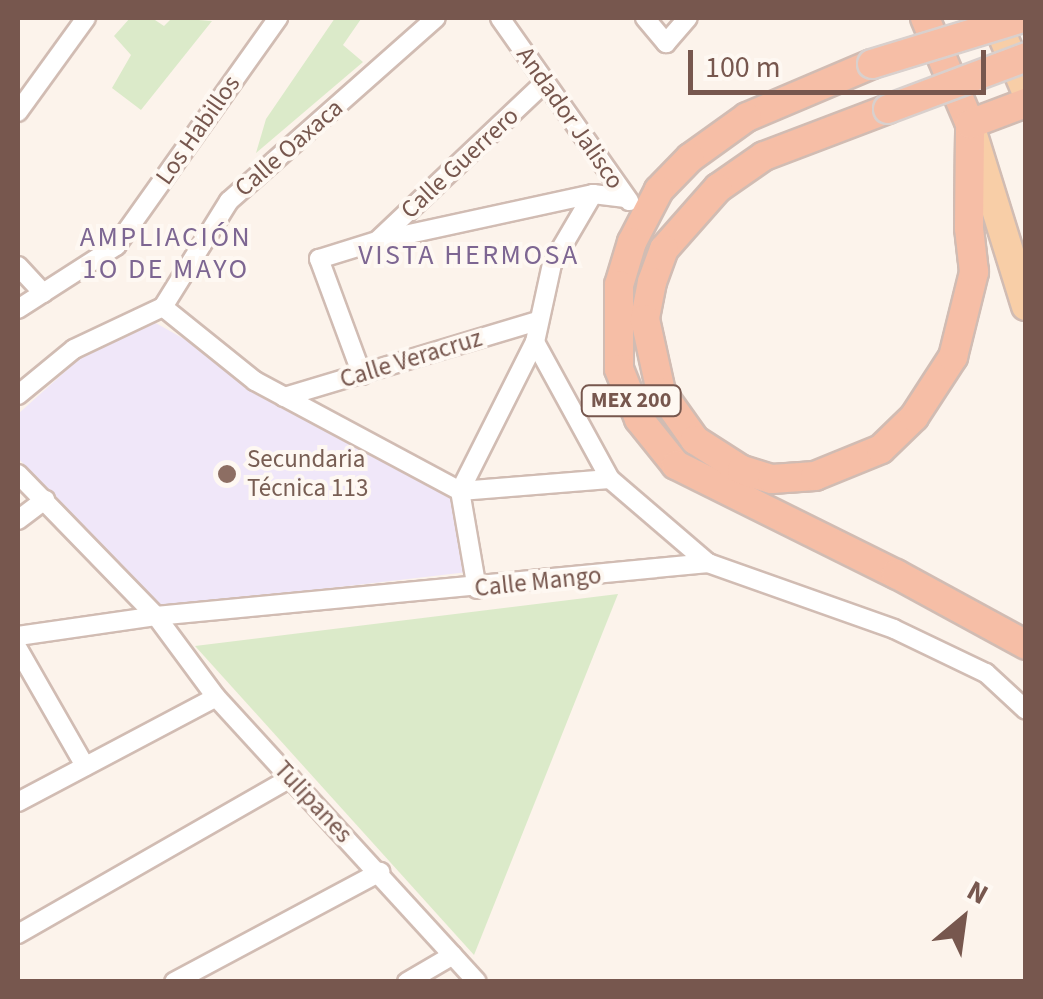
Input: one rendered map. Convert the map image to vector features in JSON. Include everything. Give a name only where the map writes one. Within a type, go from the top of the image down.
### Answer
[{"type":"highway","points":[[925,18],[970,124],[968,228],[974,272],[964,330],[938,385],[881,449],[815,476],[772,478],[742,470],[695,440],[661,392],[646,319],[652,282],[664,249],[718,188],[764,156],[888,109],[1026,57]]},
{"type":"highway","name":"MEX 200","points":[[1022,18],[872,64],[747,117],[690,158],[660,190],[635,207],[620,284],[616,335],[620,368],[633,404],[667,456],[698,480],[896,574],[1026,645]]},
{"type":"highway","points":[[970,124],[1026,103]]},
{"type":"main road","points":[[996,18],[1026,92]]},
{"type":"main road","points":[[970,124],[1026,306]]},
{"type":"street","points":[[18,112],[86,18]]},
{"type":"street","name":"Los Habillos","points":[[18,308],[116,246],[278,18]]},
{"type":"street","name":"Calle Oaxaca","points":[[163,307],[229,200],[436,18]]},
{"type":"street","name":"Andador Jalisco","points":[[500,18],[543,84],[635,207]]},
{"type":"street","points":[[645,18],[666,42],[688,18]]},
{"type":"street","name":"Calle Guerrero","points":[[362,375],[318,259],[377,241],[543,84]]},
{"type":"street","points":[[476,588],[460,491],[535,342],[552,264],[593,194]]},
{"type":"street","points":[[377,241],[593,194],[635,207]]},
{"type":"street","points":[[18,266],[43,293]]},
{"type":"street","points":[[18,395],[74,348],[163,307],[256,381],[460,491],[610,479]]},
{"type":"street","name":"Calle Veracruz","points":[[284,396],[538,320]]},
{"type":"street","points":[[535,342],[610,479],[708,563]]},
{"type":"street","name":"Tulipanes","points":[[18,474],[156,616],[216,697],[477,982]]},
{"type":"street","points":[[18,520],[45,500]]},
{"type":"street","name":"Calle Mango","points":[[18,636],[156,616],[708,563],[894,629],[986,673],[1026,710]]},
{"type":"street","points":[[18,649],[85,766]]},
{"type":"street","points":[[18,802],[216,697]]},
{"type":"street","points":[[18,934],[290,778]]},
{"type":"street","points":[[174,982],[380,872]]},
{"type":"street","points":[[407,982],[453,955]]},
{"type":"shaded area","name":"Secundaria Técnica 113","points":[[154,322],[452,490],[468,572],[160,608],[18,458],[18,414],[79,359]]},
{"type":"green space","points":[[130,18],[152,18],[164,26],[172,18],[212,21],[141,110],[112,88],[131,55],[114,36]]},
{"type":"green space","points":[[335,18],[361,19],[343,45],[363,62],[256,153],[266,119]]},
{"type":"green space","points":[[618,594],[474,955],[195,646]]},
{"type":"place","name":"Secundaria Técnica 113","points":[[227,474]]},
{"type":"district","name":"AMPLIACIÓN 1O DE MAYO","points":[[166,253]]},
{"type":"district","name":"VISTA HERMOSA","points":[[469,255]]}]
